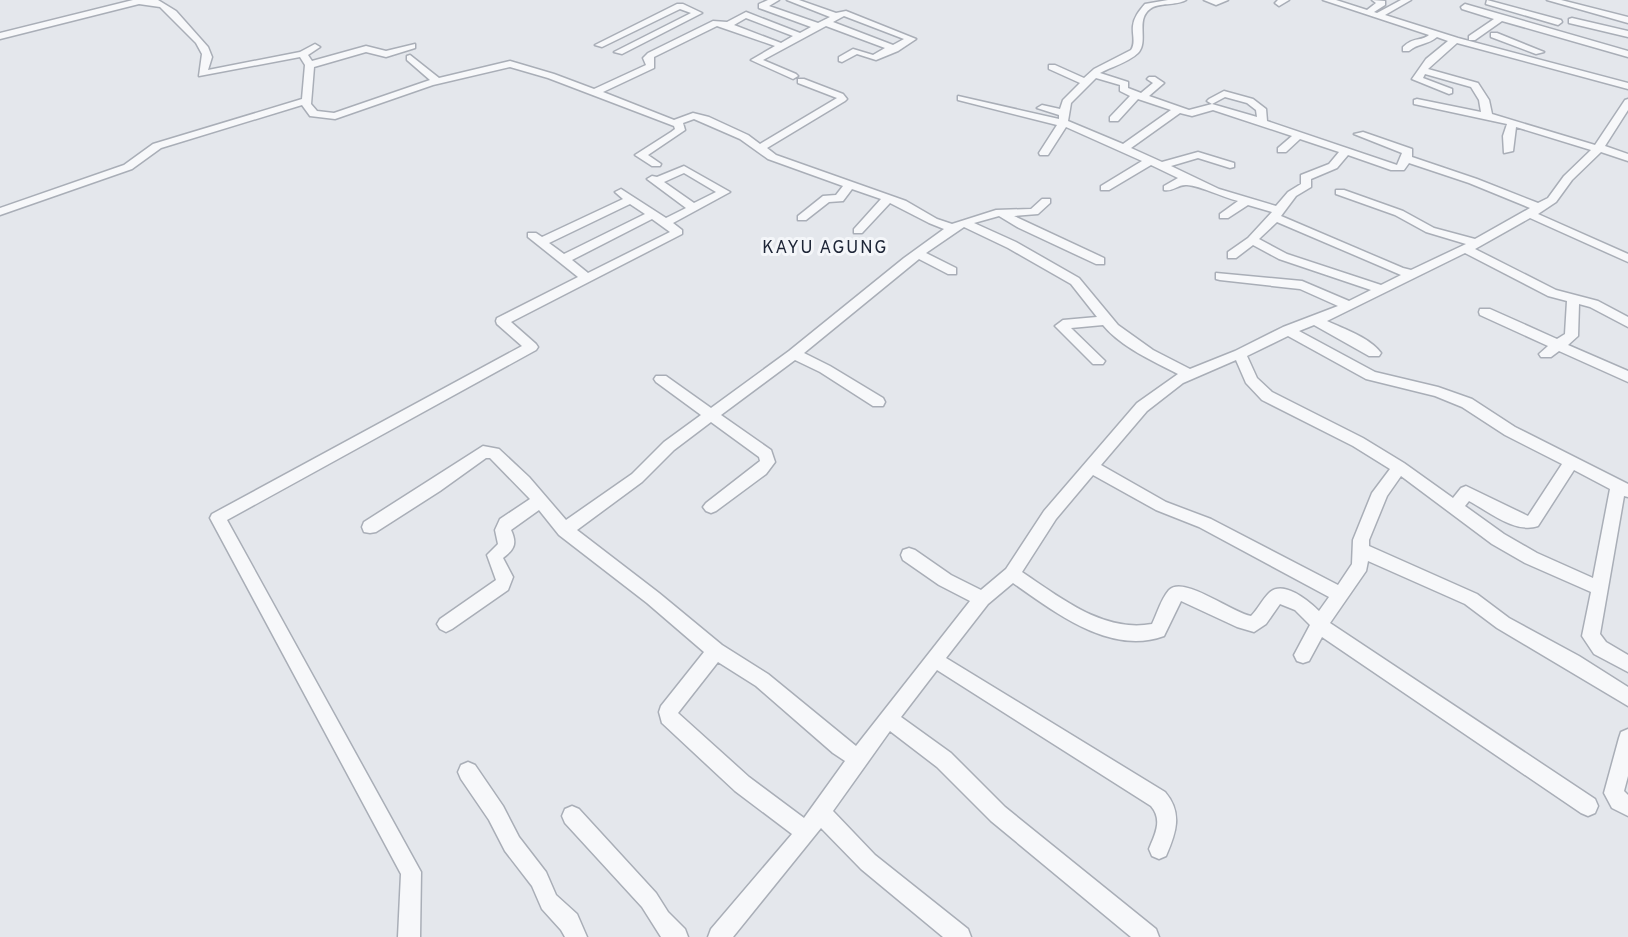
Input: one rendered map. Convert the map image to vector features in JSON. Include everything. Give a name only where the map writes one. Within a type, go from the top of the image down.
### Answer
[{"type":"street","points":[[775,0],[762,6],[895,49]]},
{"type":"street","points":[[791,0],[836,16]]},
{"type":"street","points":[[1044,153],[1063,118],[1066,102],[1094,74],[1134,52],[1138,46],[1137,27],[1140,16],[1148,6],[1182,0]]},
{"type":"street","points":[[1208,0],[1216,2],[1224,0]]},
{"type":"street","points":[[1316,6],[1325,0],[1455,40],[1628,86]]},
{"type":"street","points":[[1369,12],[1382,3],[1376,0]]},
{"type":"street","points":[[1379,15],[1407,0]]},
{"type":"street","points":[[1551,0],[1628,20]]},
{"type":"street","points":[[1579,8],[1586,0]]},
{"type":"street","points":[[0,36],[139,1],[153,1],[167,8],[205,47],[207,60],[202,74],[303,54],[315,47]]},
{"type":"street","points":[[1477,10],[1490,1],[1558,22]]},
{"type":"street","points":[[654,4],[670,10]]},
{"type":"street","points":[[599,45],[680,6],[698,13],[619,52]]},
{"type":"street","points":[[1465,7],[1547,32],[1562,39],[1628,54]]},
{"type":"street","points":[[45,13],[51,24]]},
{"type":"street","points":[[760,148],[842,99],[840,96],[756,60],[843,13],[912,39],[873,58],[856,51],[842,59]]},
{"type":"street","points":[[727,25],[746,15],[800,36]]},
{"type":"street","points":[[639,16],[690,35]]},
{"type":"street","points":[[1472,38],[1501,18]]},
{"type":"street","points":[[1572,21],[1628,34]]},
{"type":"street","points":[[596,92],[648,68],[651,64],[648,58],[651,55],[711,24],[727,25],[782,46]]},
{"type":"street","points":[[1406,50],[1416,41],[1426,41],[1438,35],[1446,27]]},
{"type":"street","points":[[1523,46],[1547,32]]},
{"type":"street","points":[[1494,35],[1539,52]]},
{"type":"street","points":[[747,44],[759,38]]},
{"type":"street","points":[[1530,60],[1562,39]]},
{"type":"street","points":[[1449,92],[1417,79],[1434,56],[1455,40]]},
{"type":"street","points":[[310,65],[366,49],[386,54],[412,46]]},
{"type":"street","points":[[303,54],[310,65],[306,101],[314,114],[335,116],[437,81],[510,64],[596,92],[666,120],[678,122],[696,116],[744,136],[772,157],[1012,245],[1075,281],[1086,292],[1106,321],[1148,353],[1191,375]]},
{"type":"street","points":[[410,58],[437,81]]},
{"type":"street","points":[[1052,67],[1085,82]]},
{"type":"street","points":[[1422,70],[1474,85],[1484,100],[1487,116]]},
{"type":"street","points":[[1094,74],[1124,83],[1124,91],[1191,114],[1212,106],[1400,168],[1408,151],[1359,134]]},
{"type":"street","points":[[1114,119],[1139,96],[1160,82],[1152,79]]},
{"type":"street","points":[[1212,101],[1224,94],[1250,101],[1261,109],[1262,121]]},
{"type":"street","points":[[961,98],[1009,112],[1063,118]]},
{"type":"street","points":[[0,212],[128,168],[157,146],[306,101]]},
{"type":"street","points":[[1417,102],[1487,116],[1628,158]]},
{"type":"street","points":[[720,937],[806,831],[933,660],[982,599],[1012,574],[1050,515],[1142,407],[1178,380],[1382,290],[1470,246],[1552,200],[1568,178],[1598,148],[1628,102]]},
{"type":"street","points":[[1042,108],[1081,129],[1194,182],[1247,200],[1399,272],[1411,274]]},
{"type":"street","points":[[1124,148],[1178,110]]},
{"type":"street","points":[[656,164],[640,155],[641,153],[680,130],[678,122]]},
{"type":"street","points":[[1508,151],[1508,136],[1512,123]]},
{"type":"street","points":[[1282,150],[1300,134]]},
{"type":"street","points":[[1232,255],[1252,240],[1277,214],[1292,194],[1307,185],[1305,177],[1334,166],[1347,150]]},
{"type":"street","points":[[1161,166],[1198,155],[1230,165]]},
{"type":"street","points":[[1406,159],[1457,173],[1503,191],[1534,211],[1628,258]]},
{"type":"street","points":[[1105,188],[1150,161]]},
{"type":"street","points":[[563,260],[659,218],[694,208],[724,192],[684,168],[654,181],[694,208]]},
{"type":"street","points":[[1168,188],[1180,182],[1194,182]]},
{"type":"street","points":[[802,218],[827,198],[839,199],[850,184]]},
{"type":"street","points":[[1340,192],[1399,213],[1430,230],[1470,246],[1552,293],[1607,310],[1628,323]]},
{"type":"street","points":[[409,937],[411,872],[218,518],[531,347],[502,321],[678,232],[626,195],[536,239],[587,278]]},
{"type":"street","points":[[858,231],[887,199]]},
{"type":"street","points":[[1224,216],[1247,200]]},
{"type":"street","points":[[565,530],[637,478],[669,446],[794,354],[918,254],[958,225],[986,215],[1034,212],[1046,201]]},
{"type":"street","points":[[1003,214],[1023,226],[1100,261]]},
{"type":"street","points":[[1252,240],[1288,259],[1353,278],[1382,290]]},
{"type":"street","points":[[918,254],[952,271]]},
{"type":"street","points":[[1220,276],[1302,285],[1348,306]]},
{"type":"street","points":[[1546,354],[1571,336],[1573,298]]},
{"type":"street","points":[[1485,312],[1628,377]]},
{"type":"street","points":[[1315,320],[1374,353]]},
{"type":"street","points":[[1098,361],[1061,326],[1106,321]]},
{"type":"street","points":[[1288,330],[1371,376],[1438,392],[1467,403],[1510,431],[1623,489],[1599,588],[1591,636],[1600,648],[1628,663]]},
{"type":"street","points":[[794,354],[825,369],[878,402]]},
{"type":"street","points":[[1240,354],[1251,380],[1267,396],[1358,442],[1399,467],[1516,550],[1599,588]]},
{"type":"street","points":[[661,379],[761,449],[768,462],[761,470],[711,507]]},
{"type":"street","points":[[370,527],[487,452],[498,455],[524,481],[565,530],[716,651],[762,680],[840,747],[858,758]]},
{"type":"street","points":[[1455,508],[1466,492],[1522,522],[1532,522],[1571,463]]},
{"type":"street","points":[[1092,467],[1161,506],[1205,523],[1341,595]]},
{"type":"street","points":[[1303,655],[1320,624],[1360,566],[1361,540],[1380,493],[1399,467]]},
{"type":"street","points":[[446,624],[505,581],[505,574],[494,561],[495,555],[506,547],[507,539],[503,530],[506,522],[540,501]]},
{"type":"street","points":[[1361,550],[1471,598],[1503,623],[1573,662],[1628,697]]},
{"type":"street","points":[[909,555],[945,580],[982,599]]},
{"type":"street","points":[[1012,574],[1080,617],[1124,633],[1144,636],[1158,631],[1172,598],[1180,593],[1243,622],[1254,624],[1260,620],[1276,596],[1298,601],[1329,633],[1588,806]]},
{"type":"street","points":[[716,651],[668,712],[669,717],[742,784],[806,831]]},
{"type":"street","points":[[933,660],[962,675],[1158,799],[1166,807],[1168,817],[1167,831],[1159,849]]},
{"type":"street","points":[[889,718],[944,760],[998,814],[1148,937]]},
{"type":"street","points":[[1628,738],[1614,794],[1619,801],[1628,806]]},
{"type":"street","points":[[468,772],[496,813],[512,844],[539,879],[549,902],[569,922],[576,937]]},
{"type":"street","points":[[820,812],[868,862],[960,937]]},
{"type":"street","points":[[572,816],[649,900],[654,913],[677,937]]},
{"type":"district","name":"KAYU AGUNG","points":[[825,247]]}]
